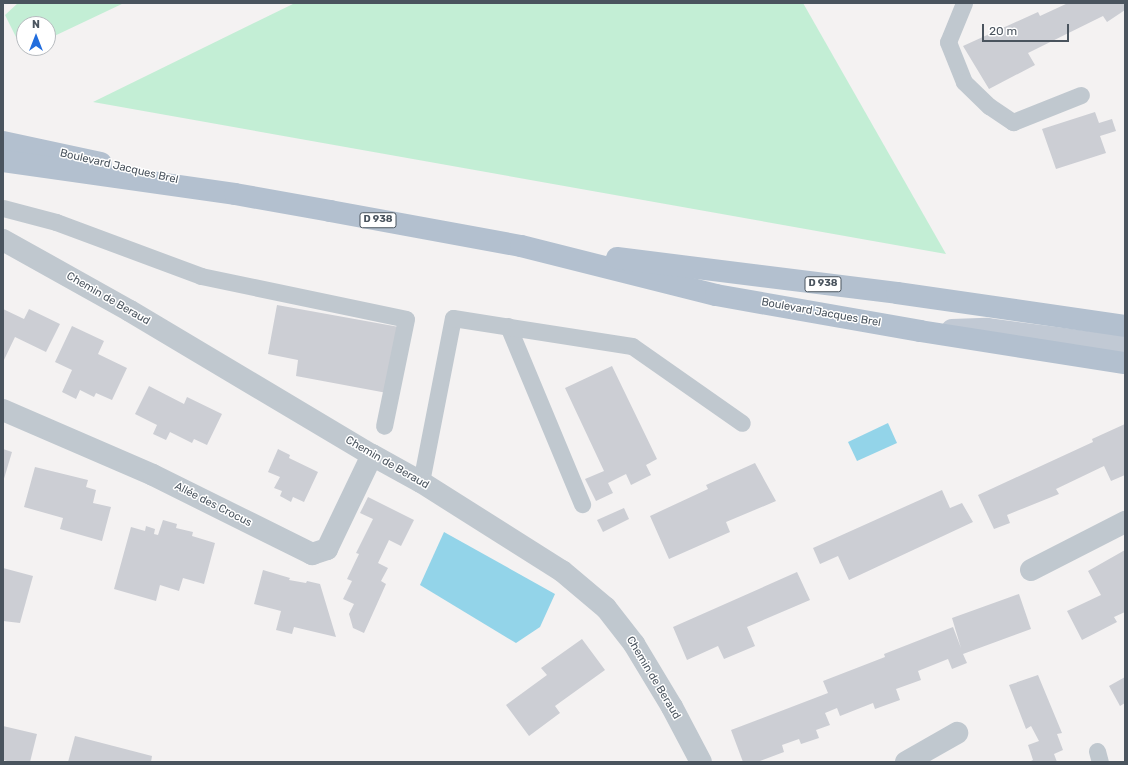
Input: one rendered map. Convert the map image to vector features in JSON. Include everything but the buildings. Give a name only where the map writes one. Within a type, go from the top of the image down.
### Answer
[{"type":"main road","name":"Boulevard Jacques Brel","points":[[3,142],[58,153],[235,194]]},
{"type":"main road","name":"Boulevard Jacques Brel","points":[[3,161],[235,194],[521,246],[897,293],[1125,326]]},
{"type":"main road","name":"Boulevard Jacques Brel","points":[[521,246],[716,295],[920,331],[1125,363]]},
{"type":"street","name":"Chemin de Beraud","points":[[3,240],[130,311],[372,455],[421,482],[562,571],[606,608],[634,644],[672,707],[701,762]]},
{"type":"street","points":[[920,331],[987,329],[1125,346]]},
{"type":"street","name":"Allée des Crocus","points":[[3,410],[153,475],[312,554],[327,549],[372,455]]},
{"type":"street","points":[[1031,570],[1125,522]]},
{"type":"street","points":[[906,762],[957,734]]},
{"type":"lane","points":[[964,3],[948,42],[964,82],[989,106],[1013,122],[1081,95]]},
{"type":"lane","points":[[3,208],[56,222],[201,276],[406,319],[384,426]]},
{"type":"lane","points":[[421,482],[453,318],[632,346],[742,423]]},
{"type":"lane","points":[[508,326],[582,504]]},
{"type":"green space","points":[[18,3],[124,3],[56,35],[56,16],[16,16],[16,37],[5,15]]},
{"type":"green space","points":[[295,3],[803,3],[946,254],[93,102]]},
{"type":"water","points":[[888,423],[897,443],[857,461],[848,442]]},
{"type":"water","points":[[444,532],[555,594],[540,627],[516,643],[420,585]]}]
